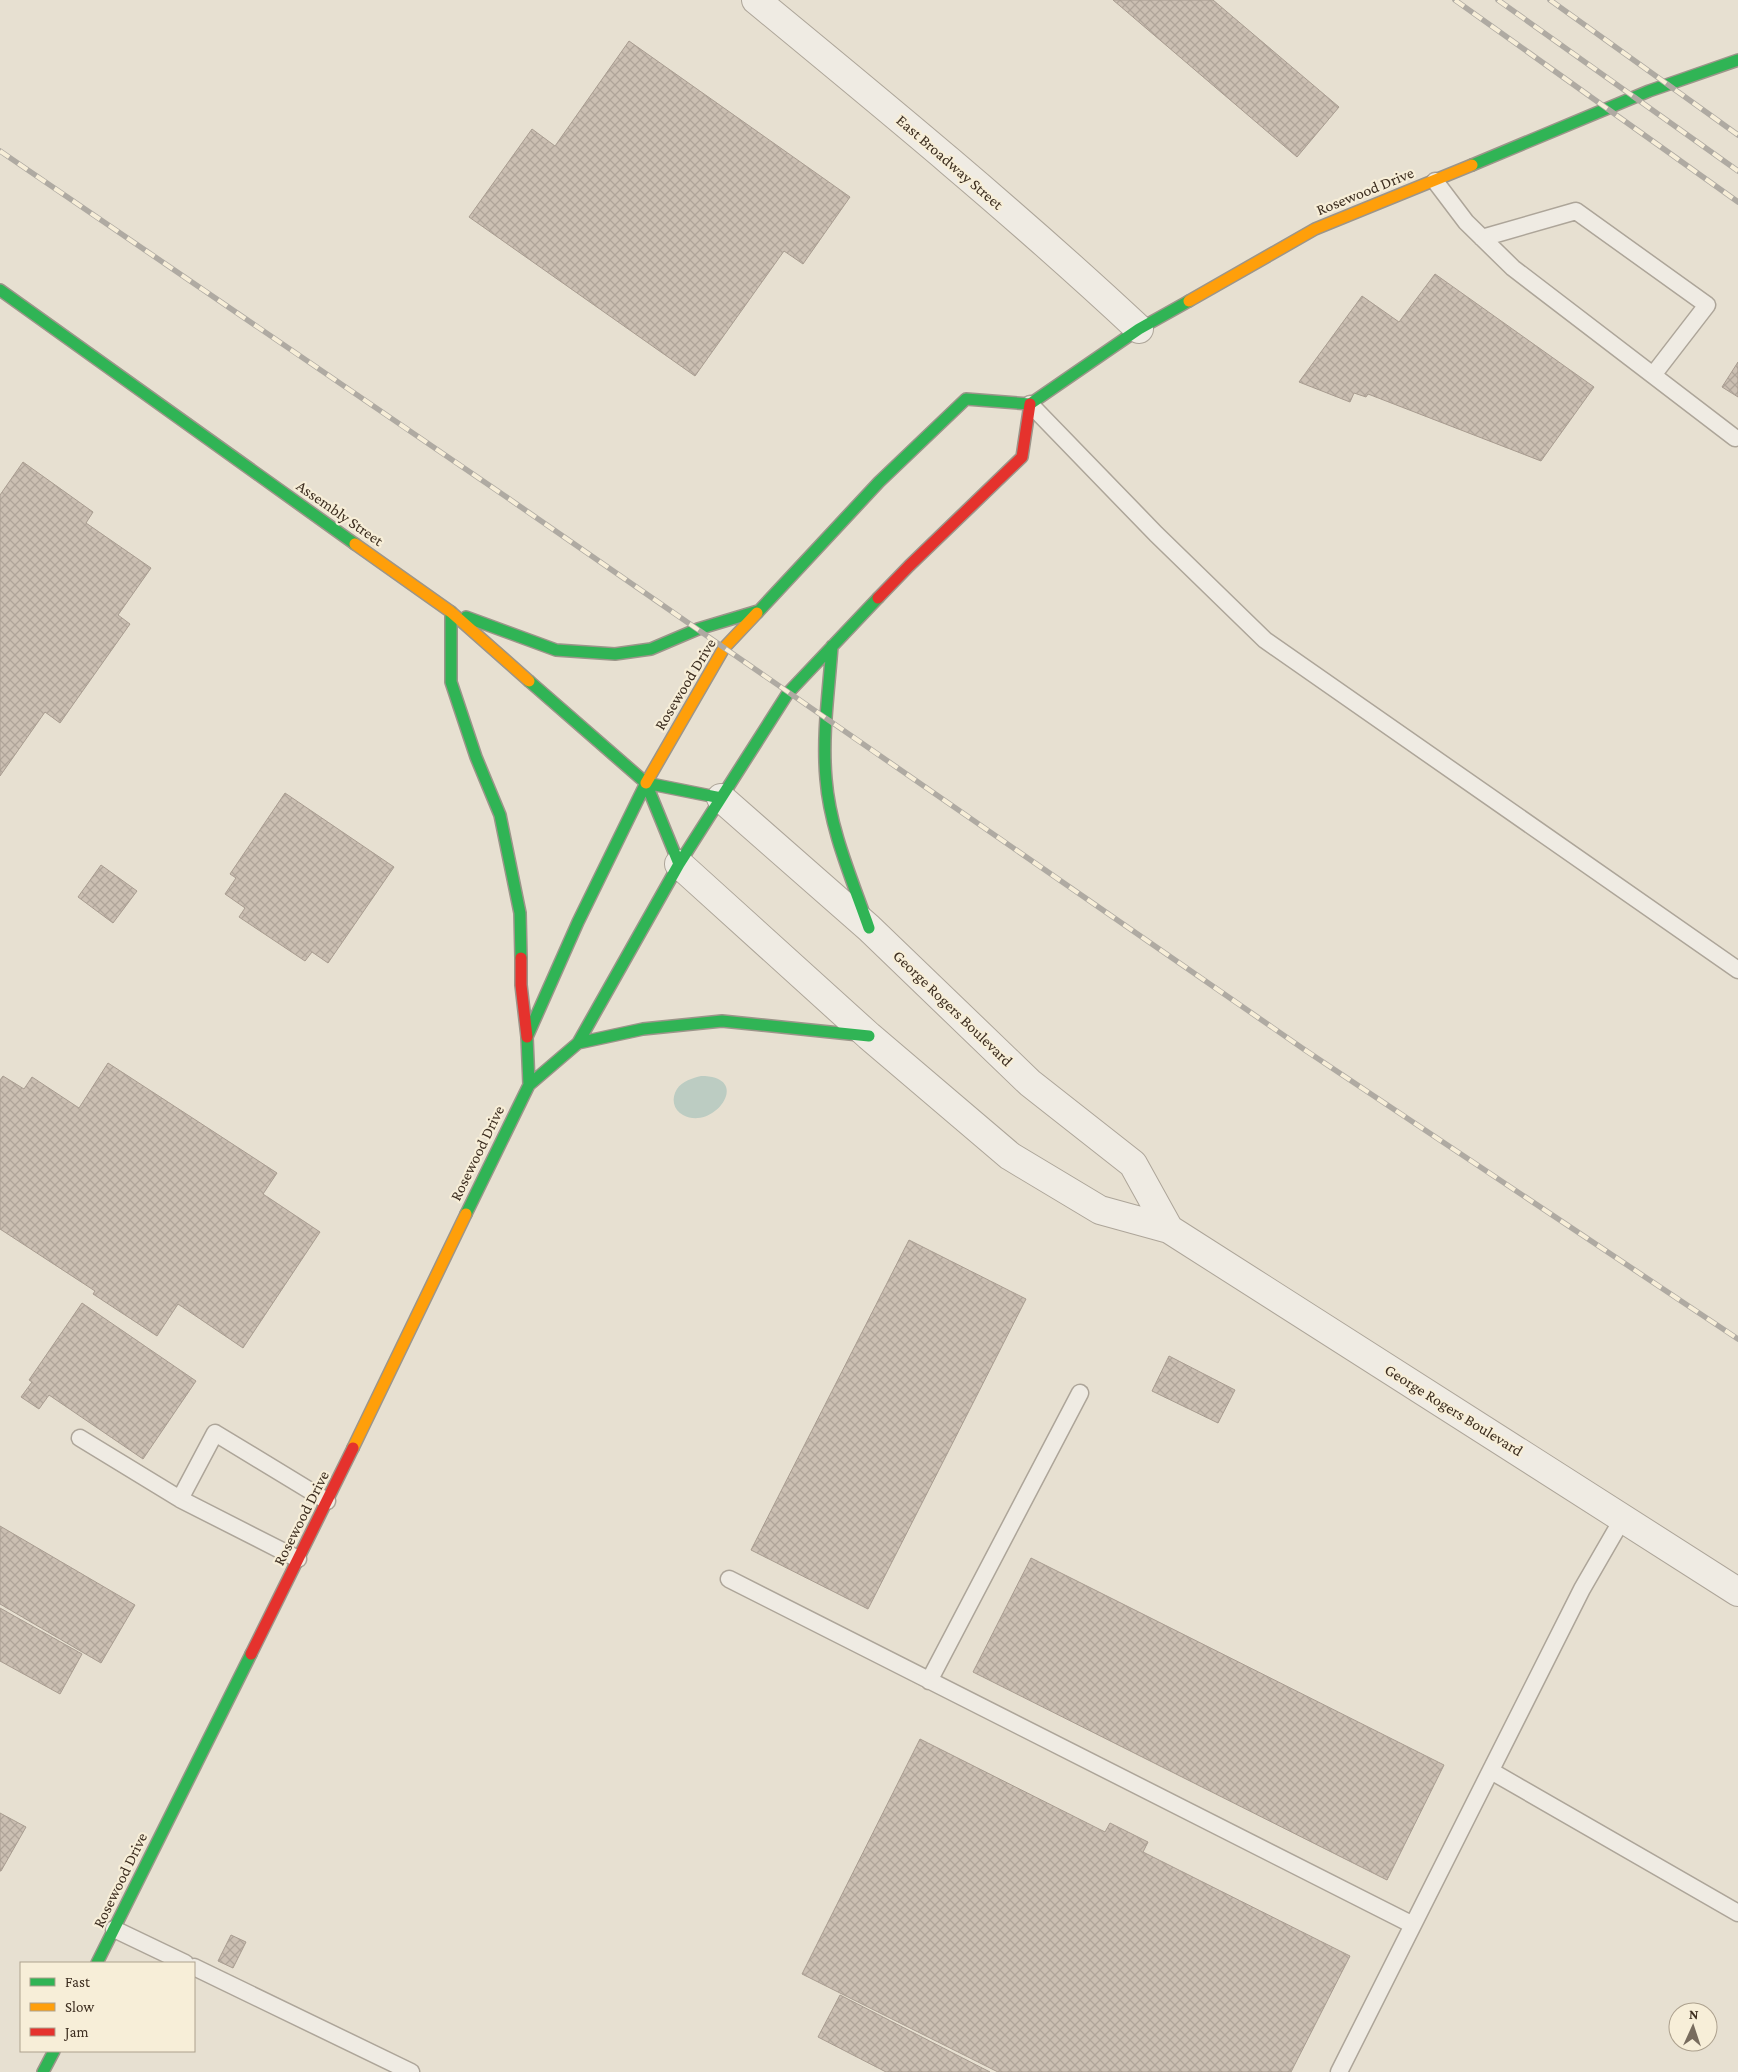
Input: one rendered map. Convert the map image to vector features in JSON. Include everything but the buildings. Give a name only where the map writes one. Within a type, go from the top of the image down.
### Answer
[{"type":"main road","name":"Rosewood Drive","points":[[529,1085],[527,1037],[578,922],[646,783],[724,648],[879,482],[966,399],[1030,404],[1139,329],[1315,229],[1649,91],[1738,60]]},
{"type":"main road","name":"Assembly Street","points":[[0,290],[451,612],[646,783],[679,864]]},
{"type":"main road","name":"Rosewood Drive","points":[[98,1962],[327,1501],[529,1085],[578,1043],[679,864],[788,693],[909,566],[1022,457],[1030,404]]},
{"type":"main road","points":[[527,1037],[521,984],[520,913],[500,814],[476,757],[451,682],[451,612],[556,650],[615,654],[651,649],[698,629],[758,611]]},
{"type":"main road","points":[[832,646],[825,718],[826,781],[838,836],[869,928]]},
{"type":"main road","points":[[646,783],[722,798]]},
{"type":"main road","points":[[578,1043],[643,1029],[722,1021],[869,1036]]},
{"type":"main road","points":[[43,2072],[53,2052]]},
{"type":"street","name":"East Broadway Street","points":[[756,0],[918,133],[1080,274],[1139,329]]},
{"type":"street","name":"George Rogers Boulevard","points":[[722,798],[869,928],[1030,1083],[1133,1164],[1169,1229]]},
{"type":"street","name":"George Rogers Boulevard","points":[[679,864],[869,1036],[1010,1156],[1100,1210],[1169,1229],[1738,1592]]},
{"type":"lane","points":[[1434,181],[1466,222],[1512,268],[1735,438]]},
{"type":"lane","points":[[1482,238],[1576,211],[1707,305],[1653,375]]},
{"type":"lane","points":[[1030,404],[1156,534],[1265,640],[1738,970]]},
{"type":"lane","points":[[929,1681],[1080,1393]]},
{"type":"lane","points":[[180,1499],[215,1433],[327,1501]]},
{"type":"lane","points":[[80,1438],[180,1499],[298,1559]]},
{"type":"lane","points":[[1339,2072],[1582,1589],[1623,1518]]},
{"type":"lane","points":[[729,1579],[1413,1925]]},
{"type":"lane","points":[[1491,1771],[1738,1913]]},
{"type":"lane","points":[[114,1929],[183,1962]]},
{"type":"lane","points":[[195,1968],[411,2072]]},
{"type":"shaded area","points":[[701,1076],[717,1078],[725,1084],[727,1093],[724,1102],[706,1116],[695,1118],[683,1115],[675,1107],[675,1092],[685,1082]]},
{"type":"railway","points":[[1455,0],[1738,202]]},
{"type":"railway","points":[[1498,0],[1738,171]]},
{"type":"railway","points":[[1550,0],[1738,135]]},
{"type":"railway","points":[[0,151],[505,496],[1305,1050],[1738,1339]]},
{"type":"traffic: fast","points":[[1472,165],[1649,91],[1738,60]]},
{"type":"traffic: fast","points":[[0,290],[355,544]]},
{"type":"traffic: fast","points":[[757,613],[879,482],[966,399],[1030,404],[1139,329],[1189,301]]},
{"type":"traffic: fast","points":[[679,864],[788,693],[878,598]]},
{"type":"traffic: fast","points":[[466,617],[556,650],[615,654],[651,649],[698,629],[758,611]]},
{"type":"traffic: fast","points":[[451,612],[451,682],[476,757],[500,815],[520,913],[521,958]]},
{"type":"traffic: fast","points":[[832,646],[825,745],[828,798],[837,836],[869,928]]},
{"type":"traffic: fast","points":[[529,681],[646,783],[679,864]]},
{"type":"traffic: fast","points":[[529,1085],[527,1037],[578,922],[646,783]]},
{"type":"traffic: fast","points":[[646,783],[721,798]]},
{"type":"traffic: fast","points":[[466,1214],[529,1085],[578,1043],[679,864]]},
{"type":"traffic: fast","points":[[578,1043],[643,1029],[722,1021],[869,1036]]},
{"type":"traffic: fast","points":[[97,1962],[251,1654]]},
{"type":"traffic: fast","points":[[43,2072],[53,2052]]},
{"type":"traffic: slow","points":[[1189,301],[1315,229],[1472,165]]},
{"type":"traffic: slow","points":[[355,544],[451,612],[529,681]]},
{"type":"traffic: slow","points":[[646,783],[724,648],[757,613]]},
{"type":"traffic: slow","points":[[353,1448],[466,1214]]},
{"type":"traffic: jam","points":[[878,598],[1022,457],[1030,404]]},
{"type":"traffic: jam","points":[[521,958],[521,985],[527,1037]]},
{"type":"traffic: jam","points":[[251,1654],[353,1448]]}]
